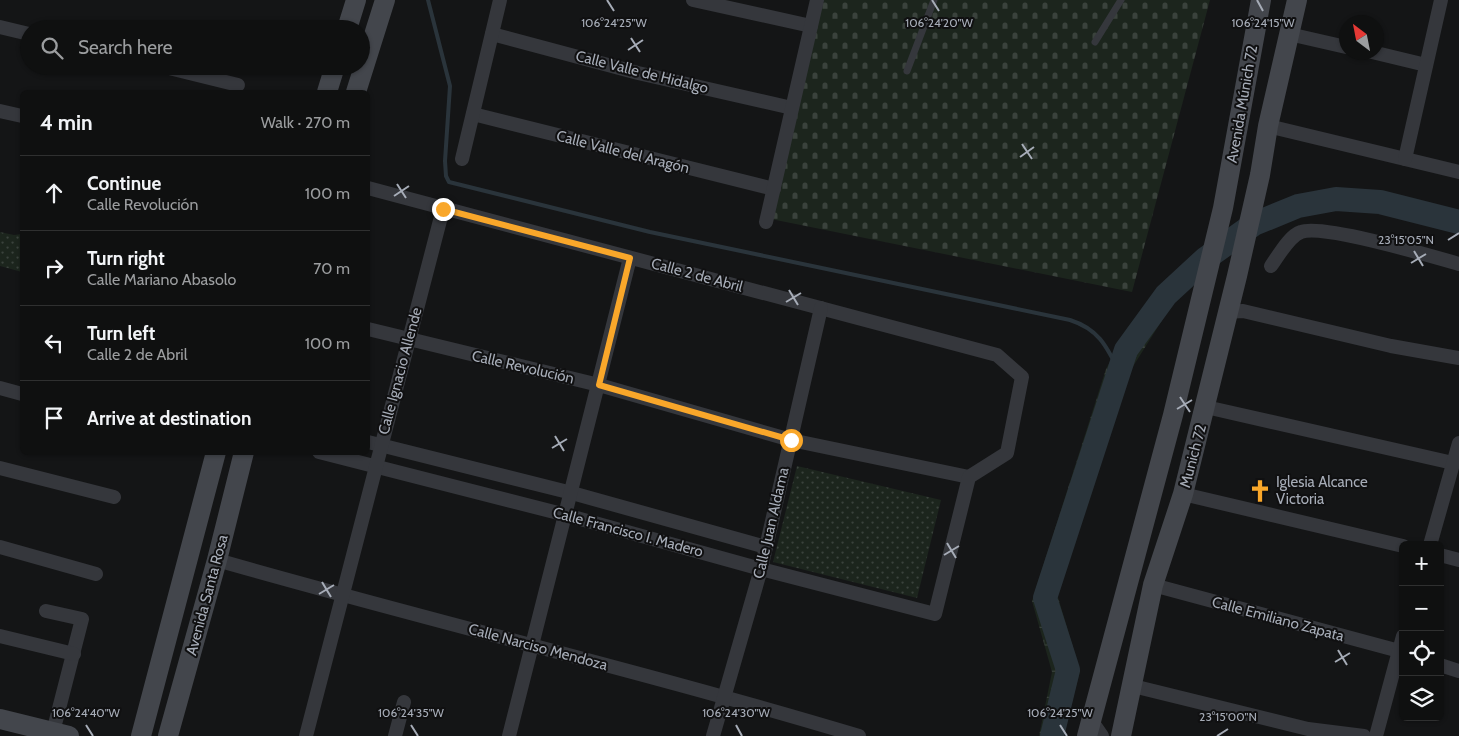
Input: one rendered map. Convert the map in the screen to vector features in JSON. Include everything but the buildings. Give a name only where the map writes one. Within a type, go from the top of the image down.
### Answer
[{"type":"main road","points":[[350,20],[356,0]]},
{"type":"main road","points":[[370,48],[385,0]]},
{"type":"main road","name":"Avenida Múnich 72","points":[[1223,208],[1261,0]]},
{"type":"main road","name":"Avenida Múnich 72","points":[[1260,175],[1268,126],[1297,0]]},
{"type":"main road","points":[[328,90],[332,75]]},
{"type":"main road","points":[[357,90],[361,75]]},
{"type":"main road","name":"Munich 72","points":[[1121,736],[1153,585],[1183,494],[1206,406],[1260,175]]},
{"type":"main road","name":"Munich 72","points":[[1093,730],[1223,208]]},
{"type":"main road","name":"Avenida Santa Rosa","points":[[140,736],[215,455]]},
{"type":"main road","name":"Avenida Santa Rosa","points":[[168,736],[217,560],[243,455]]},
{"type":"main road","points":[[0,719],[58,735]]},
{"type":"street","points":[[462,159],[500,0]]},
{"type":"street","points":[[693,0],[811,26]]},
{"type":"street","points":[[766,222],[817,0]]},
{"type":"street","points":[[1405,158],[1441,0]]},
{"type":"street","points":[[0,27],[20,32]]},
{"type":"street","name":"Calle Valle de Hidalgo","points":[[492,34],[638,73],[792,108]]},
{"type":"street","points":[[1289,34],[1339,45]]},
{"type":"street","points":[[1384,55],[1426,65]]},
{"type":"street","points":[[197,75],[238,85]]},
{"type":"street","points":[[0,111],[20,116]]},
{"type":"street","name":"Calle Valle del Aragón","points":[[473,114],[774,189]]},
{"type":"street","points":[[1268,126],[1459,172]]},
{"type":"street","name":"Calle 2 de Abril","points":[[370,189],[997,355],[1022,377],[1007,453],[969,477]]},
{"type":"street","name":"Calle Ignacio Allende","points":[[306,736],[374,468],[374,443],[408,340],[443,209]]},
{"type":"street","points":[[1271,266],[1294,236],[1306,230],[1354,237],[1459,264]]},
{"type":"street","points":[[509,736],[630,258]]},
{"type":"street","name":"Calle Juan Aldama","points":[[713,736],[761,570],[821,308]]},
{"type":"street","points":[[1227,312],[1243,311],[1391,346],[1459,358]]},
{"type":"street","name":"Calle Revolución","points":[[370,330],[599,385],[791,440],[969,477]]},
{"type":"street","points":[[0,388],[20,393]]},
{"type":"street","points":[[1206,406],[1453,463]]},
{"type":"street","points":[[1431,541],[1459,442]]},
{"type":"street","name":"Calle Francisco I. Madero","points":[[374,443],[572,493],[766,547]]},
{"type":"street","name":"Calle Francisco I. Madero","points":[[329,455],[374,468],[566,515],[761,570],[935,614],[969,477]]},
{"type":"street","points":[[0,468],[114,497]]},
{"type":"street","points":[[1183,494],[1399,545]]},
{"type":"street","points":[[0,547],[96,574]]},
{"type":"street","points":[[1444,556],[1459,560]]},
{"type":"street","name":"Calle Narciso Mendoza","points":[[217,560],[343,596],[531,644],[724,698],[830,732],[859,736]]},
{"type":"street","name":"Calle Emiliano Zapata","points":[[1153,585],[1399,651]]},
{"type":"street","points":[[46,611],[82,619],[58,735]]},
{"type":"street","points":[[0,636],[74,654]]},
{"type":"street","points":[[1376,736],[1399,659]]},
{"type":"street","points":[[1444,666],[1459,671]]},
{"type":"street","points":[[1133,686],[1308,729],[1364,736]]},
{"type":"street","points":[[395,736],[404,702]]},
{"type":"lane","points":[[907,71],[934,0]]},
{"type":"lane","points":[[1095,42],[1121,0]]},
{"type":"green space","points":[[821,0],[1210,0],[1132,292],[771,219]]},
{"type":"green space","points":[[1254,224],[1218,264],[1176,298],[1132,368],[1057,594],[1080,671],[1063,736],[1039,736],[1052,672],[1032,601],[1106,369],[1128,327],[1166,281],[1207,242]]},
{"type":"green space","points":[[0,232],[20,234],[20,271],[0,266]]},
{"type":"green space","points":[[797,466],[941,500],[917,598],[773,562]]},
{"type":"waterway","points":[[428,0],[450,86],[445,161],[446,176],[449,182],[650,232],[1070,320],[1088,328],[1100,339],[1119,371]]},
{"type":"waterway","points":[[1052,736],[1068,670],[1045,598],[1126,350],[1166,295],[1205,259],[1254,224],[1298,206],[1336,199],[1380,202],[1459,222]]},
{"type":"place","name":"Iglesia Alcance Victoria","points":[[1260,491]]},
{"type":"route","points":[[443,209],[630,258],[599,385],[791,440]]}]
